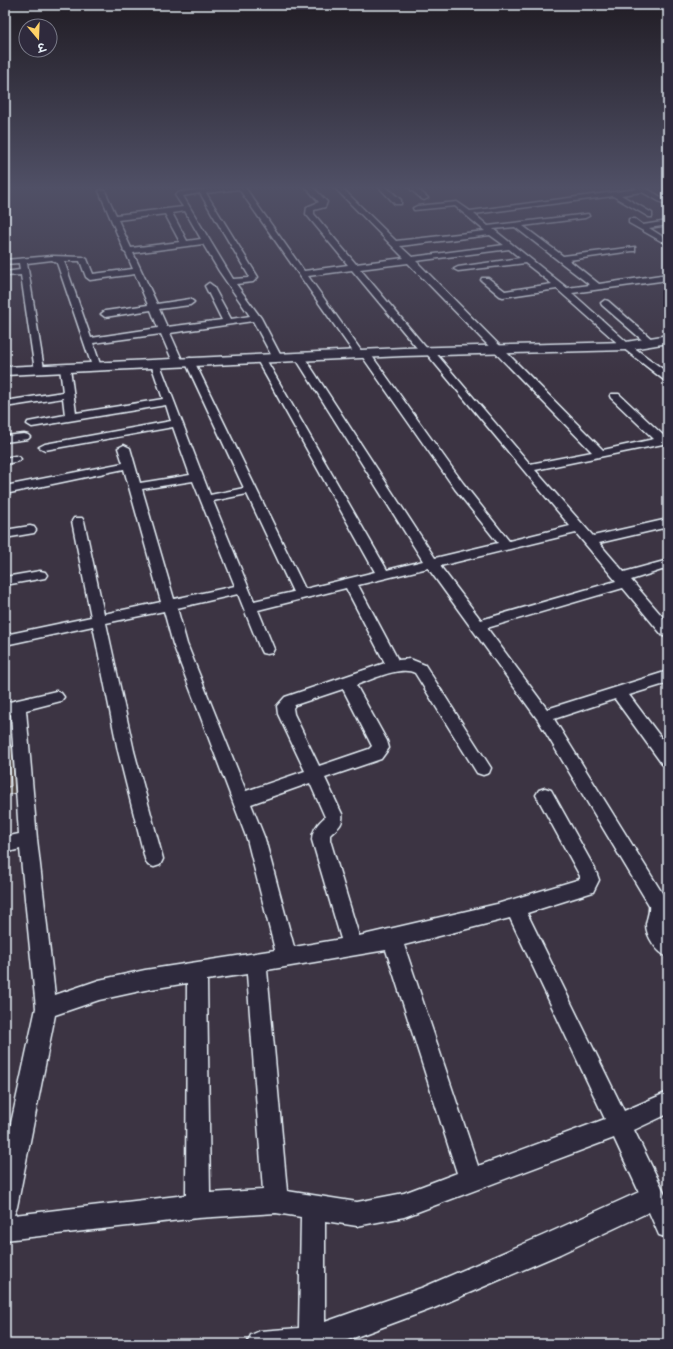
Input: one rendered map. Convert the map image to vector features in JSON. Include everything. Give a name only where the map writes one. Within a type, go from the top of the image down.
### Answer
[{"type":"street","points":[[144,249],[127,251],[163,330],[184,362],[251,490],[300,595]]},
{"type":"street","points":[[211,249],[231,282],[256,318],[277,358]]},
{"type":"street","points":[[231,282],[250,280],[254,277],[237,249]]},
{"type":"street","points":[[284,249],[459,486],[506,545]]},
{"type":"street","points":[[338,249],[666,628]]},
{"type":"street","points":[[399,249],[600,453]]},
{"type":"street","points":[[302,274],[487,249]]},
{"type":"street","points":[[513,249],[562,288],[626,346],[668,378]]},
{"type":"street","points":[[548,249],[597,286]]},
{"type":"street","points":[[561,259],[632,249]]},
{"type":"street","points":[[5,262],[47,258],[83,259],[90,277],[136,271]]},
{"type":"street","points":[[58,259],[61,263],[96,367]]},
{"type":"street","points":[[23,260],[39,369]]},
{"type":"street","points":[[458,269],[526,260]]},
{"type":"street","points":[[5,274],[25,272]]},
{"type":"street","points":[[485,280],[503,294],[597,286],[668,277]]},
{"type":"street","points":[[209,286],[228,322]]},
{"type":"street","points":[[105,314],[190,302]]},
{"type":"street","points":[[605,303],[651,343]]},
{"type":"street","points":[[87,341],[256,318]]},
{"type":"street","points":[[5,371],[261,358],[626,346],[668,339]]},
{"type":"street","points":[[300,357],[432,564],[544,716],[657,902],[660,914],[656,926],[658,933],[668,948]]},
{"type":"street","points":[[261,358],[383,575]]},
{"type":"street","points":[[156,364],[197,476],[266,648]]},
{"type":"street","points":[[65,368],[71,417]]},
{"type":"street","points":[[5,404],[68,394]]},
{"type":"street","points":[[615,396],[665,441]]},
{"type":"street","points":[[32,424],[169,401]]},
{"type":"street","points":[[45,447],[177,423]]},
{"type":"street","points":[[5,439],[24,437]]},
{"type":"street","points":[[527,468],[665,441]]},
{"type":"street","points":[[124,448],[180,644],[256,839],[287,958]]},
{"type":"street","points":[[5,490],[129,465]]},
{"type":"street","points":[[135,487],[197,476]]},
{"type":"street","points":[[206,499],[251,490]]},
{"type":"street","points":[[78,521],[126,751],[154,859]]},
{"type":"street","points":[[590,541],[668,523]]},
{"type":"street","points":[[249,607],[579,528]]},
{"type":"street","points":[[5,534],[30,530]]},
{"type":"street","points":[[478,626],[623,580],[668,564]]},
{"type":"street","points":[[5,581],[40,575]]},
{"type":"street","points":[[350,583],[394,666]]},
{"type":"street","points":[[5,640],[242,589]]},
{"type":"street","points":[[353,947],[320,834],[323,829],[334,820],[333,814],[286,714],[285,706],[290,701],[394,666],[406,664],[414,665],[420,669],[483,768]]},
{"type":"street","points":[[544,716],[668,677]]},
{"type":"street","points":[[242,800],[375,754],[381,748],[379,741],[347,682]]},
{"type":"street","points":[[618,692],[668,759]]},
{"type":"street","points":[[5,1207],[46,1008],[12,707],[56,697]]},
{"type":"street","points":[[46,1008],[100,990],[145,980],[287,958],[392,939],[497,913],[515,906],[586,886],[590,880],[589,875],[545,795]]},
{"type":"street","points":[[5,845],[28,839]]},
{"type":"street","points":[[515,906],[618,1125],[668,1226]]},
{"type":"street","points":[[392,939],[471,1180]]},
{"type":"street","points":[[256,962],[276,1202]]},
{"type":"street","points":[[197,972],[198,1206]]},
{"type":"street","points":[[5,1228],[198,1206],[276,1202],[357,1214],[404,1205],[618,1125],[668,1103]]},
{"type":"street","points":[[260,1344],[312,1342],[425,1299],[551,1245],[654,1197]]},
{"type":"street","points":[[312,1342],[313,1208]]},
{"type":"building","points":[[8,741],[11,786],[5,788],[5,742]]}]
